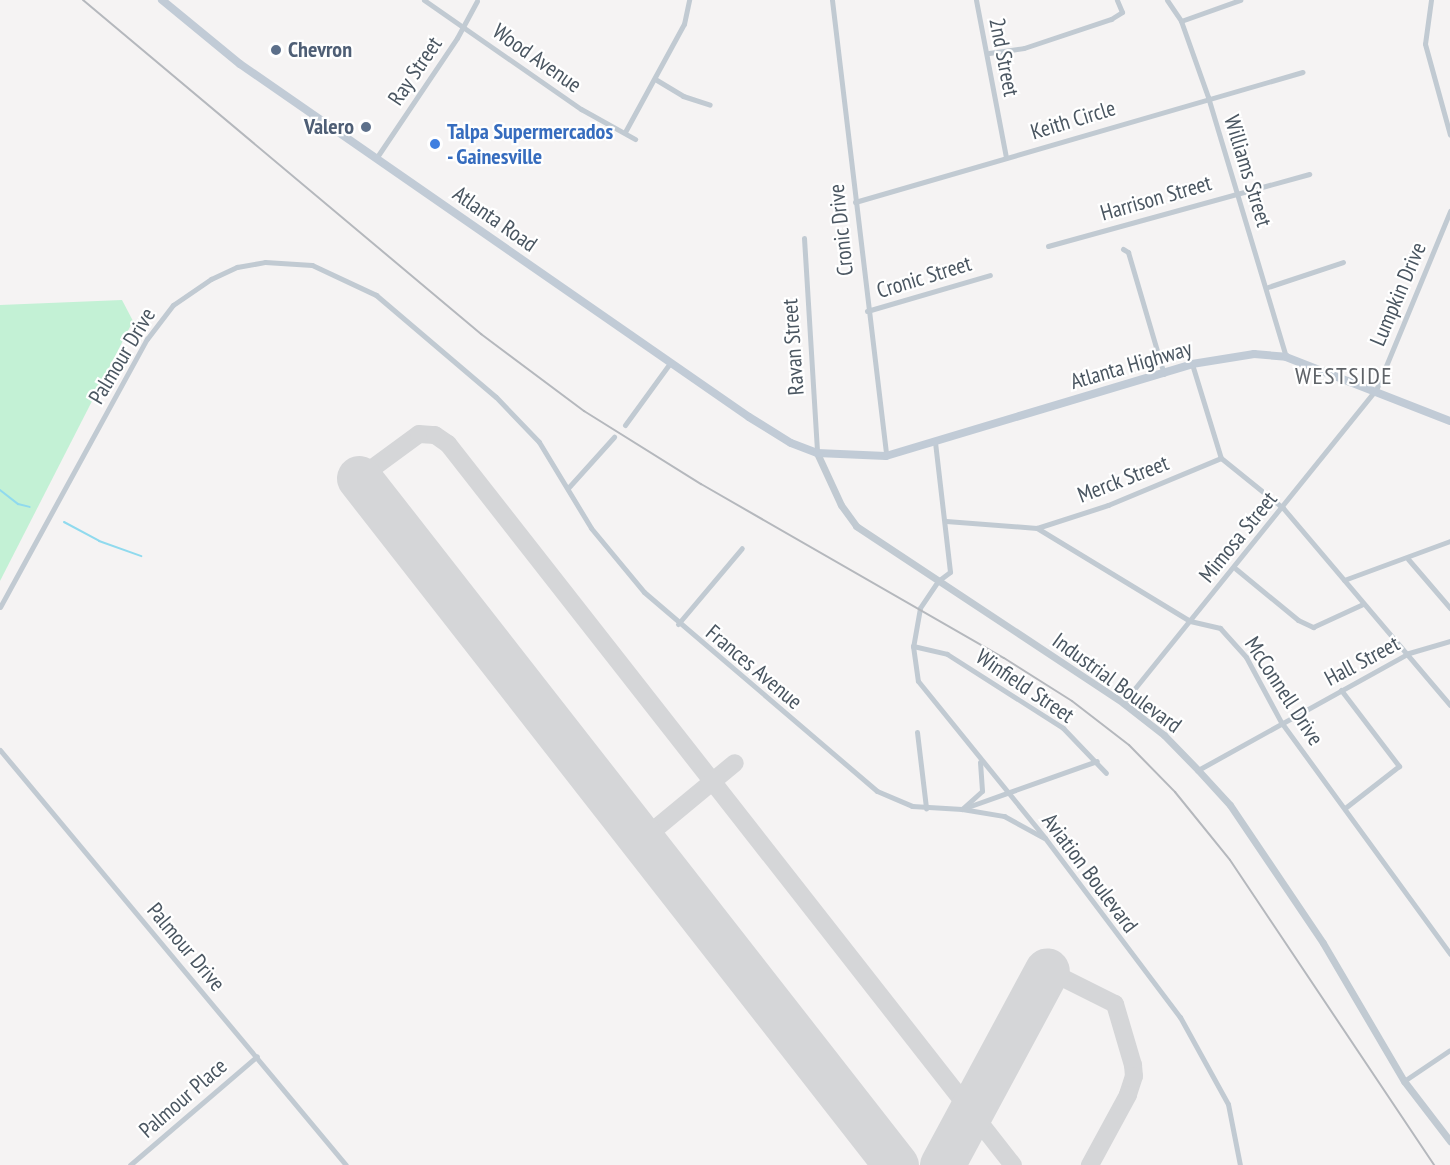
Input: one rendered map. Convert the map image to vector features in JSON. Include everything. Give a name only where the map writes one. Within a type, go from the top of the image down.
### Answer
[{"type":"main road","name":"Atlanta Road","points":[[162,0],[208,41],[670,363],[757,423],[817,453]]},
{"type":"main road","name":"Atlanta Highway","points":[[817,453],[886,456],[1192,364],[1240,355],[1286,357],[1376,390],[1450,421]]},
{"type":"street","name":"Wood Avenue","points":[[424,0],[581,109],[635,139]]},
{"type":"street","points":[[625,132],[684,24],[689,0]]},
{"type":"street","name":"Cronic Drive","points":[[832,0],[867,311],[886,456]]},
{"type":"street","name":"2nd Street","points":[[976,0],[989,53],[1006,157]]},
{"type":"street","points":[[989,53],[1024,48],[1111,19],[1122,12],[1117,0]]},
{"type":"street","name":"Williams Street","points":[[1167,0],[1180,21],[1208,97],[1236,192],[1268,287],[1286,357]]},
{"type":"street","points":[[1180,21],[1240,0]]},
{"type":"street","points":[[1431,0],[1425,44],[1450,135]]},
{"type":"street","name":"Ray Street","points":[[377,157],[463,27],[477,1]]},
{"type":"street","name":"Keith Circle","points":[[855,202],[1208,97],[1302,72]]},
{"type":"street","points":[[655,80],[683,96],[710,105]]},
{"type":"street","name":"Harrison Street","points":[[1048,246],[1236,192],[1309,174]]},
{"type":"street","name":"Lumpkin Drive","points":[[1376,390],[1450,211]]},
{"type":"street","name":"Ravan Street","points":[[804,238],[817,453]]},
{"type":"street","points":[[1123,249],[1128,252],[1164,374]]},
{"type":"street","name":"Palmour Drive","points":[[0,607],[160,321],[188,292],[237,267],[265,262],[312,265],[376,295],[520,419],[568,488]]},
{"type":"street","points":[[1268,287],[1343,262]]},
{"type":"street","name":"Cronic Street","points":[[867,311],[990,275]]},
{"type":"street","points":[[625,425],[670,363]]},
{"type":"street","points":[[1192,364],[1221,458],[1283,508],[1363,604],[1409,653],[1450,705]]},
{"type":"street","name":"Mimosa Street","points":[[1123,704],[1236,568],[1376,390]]},
{"type":"street","points":[[568,488],[614,437]]},
{"type":"street","points":[[935,442],[946,521],[950,572],[938,581]]},
{"type":"street","name":"Industrial Boulevard","points":[[817,453],[841,505],[856,526],[1123,704],[1164,735],[1198,770],[1230,805],[1323,944],[1404,1081],[1450,1141]]},
{"type":"street","name":"Merck Street","points":[[1037,528],[1108,505],[1221,458]]},
{"type":"street","name":"Frances Avenue","points":[[568,488],[618,565],[678,624],[871,786],[889,797],[926,808],[962,808],[1004,816],[1031,834],[1045,838]]},
{"type":"street","name":"McConnell Drive","points":[[946,521],[1037,528],[1191,621],[1220,628],[1246,657],[1281,722],[1450,954]]},
{"type":"street","points":[[1344,580],[1408,559],[1450,541]]},
{"type":"street","points":[[678,624],[742,548]]},
{"type":"street","points":[[1408,559],[1450,608]]},
{"type":"street","points":[[1236,568],[1298,620],[1313,627],[1363,604]]},
{"type":"street","name":"Aviation Boulevard","points":[[938,581],[920,608],[914,646],[918,681],[1045,838],[1180,1017],[1210,1066],[1228,1104],[1240,1165]]},
{"type":"street","name":"Hall Street","points":[[1198,770],[1409,653],[1450,640]]},
{"type":"street","name":"Winfield Street","points":[[914,646],[947,654],[1063,728],[1106,773]]},
{"type":"street","points":[[1341,690],[1399,766],[1397,770],[1345,808]]},
{"type":"street","points":[[917,732],[926,808]]},
{"type":"street","name":"Palmour Drive","points":[[0,750],[346,1165]]},
{"type":"street","points":[[962,808],[982,791],[979,758]]},
{"type":"street","name":"Frances Avenue","points":[[962,808],[982,804],[1005,791],[1097,761]]},
{"type":"street","points":[[1404,1081],[1450,1050]]},
{"type":"street","name":"Palmour Place","points":[[130,1165],[257,1056]]},
{"type":"green space","points":[[122,300],[133,321],[0,581],[0,305]]},
{"type":"waterway","points":[[0,490],[18,504],[30,507]]},
{"type":"waterway","points":[[64,522],[99,541],[141,556]]},
{"type":"taxiway","points":[[359,478],[419,434],[435,435],[448,444],[1013,1165]]},
{"type":"taxiway","points":[[643,839],[735,763]]},
{"type":"taxiway","points":[[1047,970],[1115,1004],[1133,1065],[1134,1076],[1128,1095],[1090,1165]]},
{"type":"runway","points":[[359,478],[896,1165]]},
{"type":"runway","points":[[942,1165],[1047,970]]},
{"type":"railway","points":[[83,0],[481,334],[584,411],[701,484],[1004,658],[1072,701],[1129,745],[1175,792],[1230,860],[1434,1165]]},
{"type":"place","name":"Chevron","points":[[276,50]]},
{"type":"place","name":"Valero","points":[[366,127]]},
{"type":"place","name":"Talpa Supermercados - Gainesville","points":[[435,144]]},
{"type":"district","name":"WESTSIDE","points":[[1344,376]]}]
